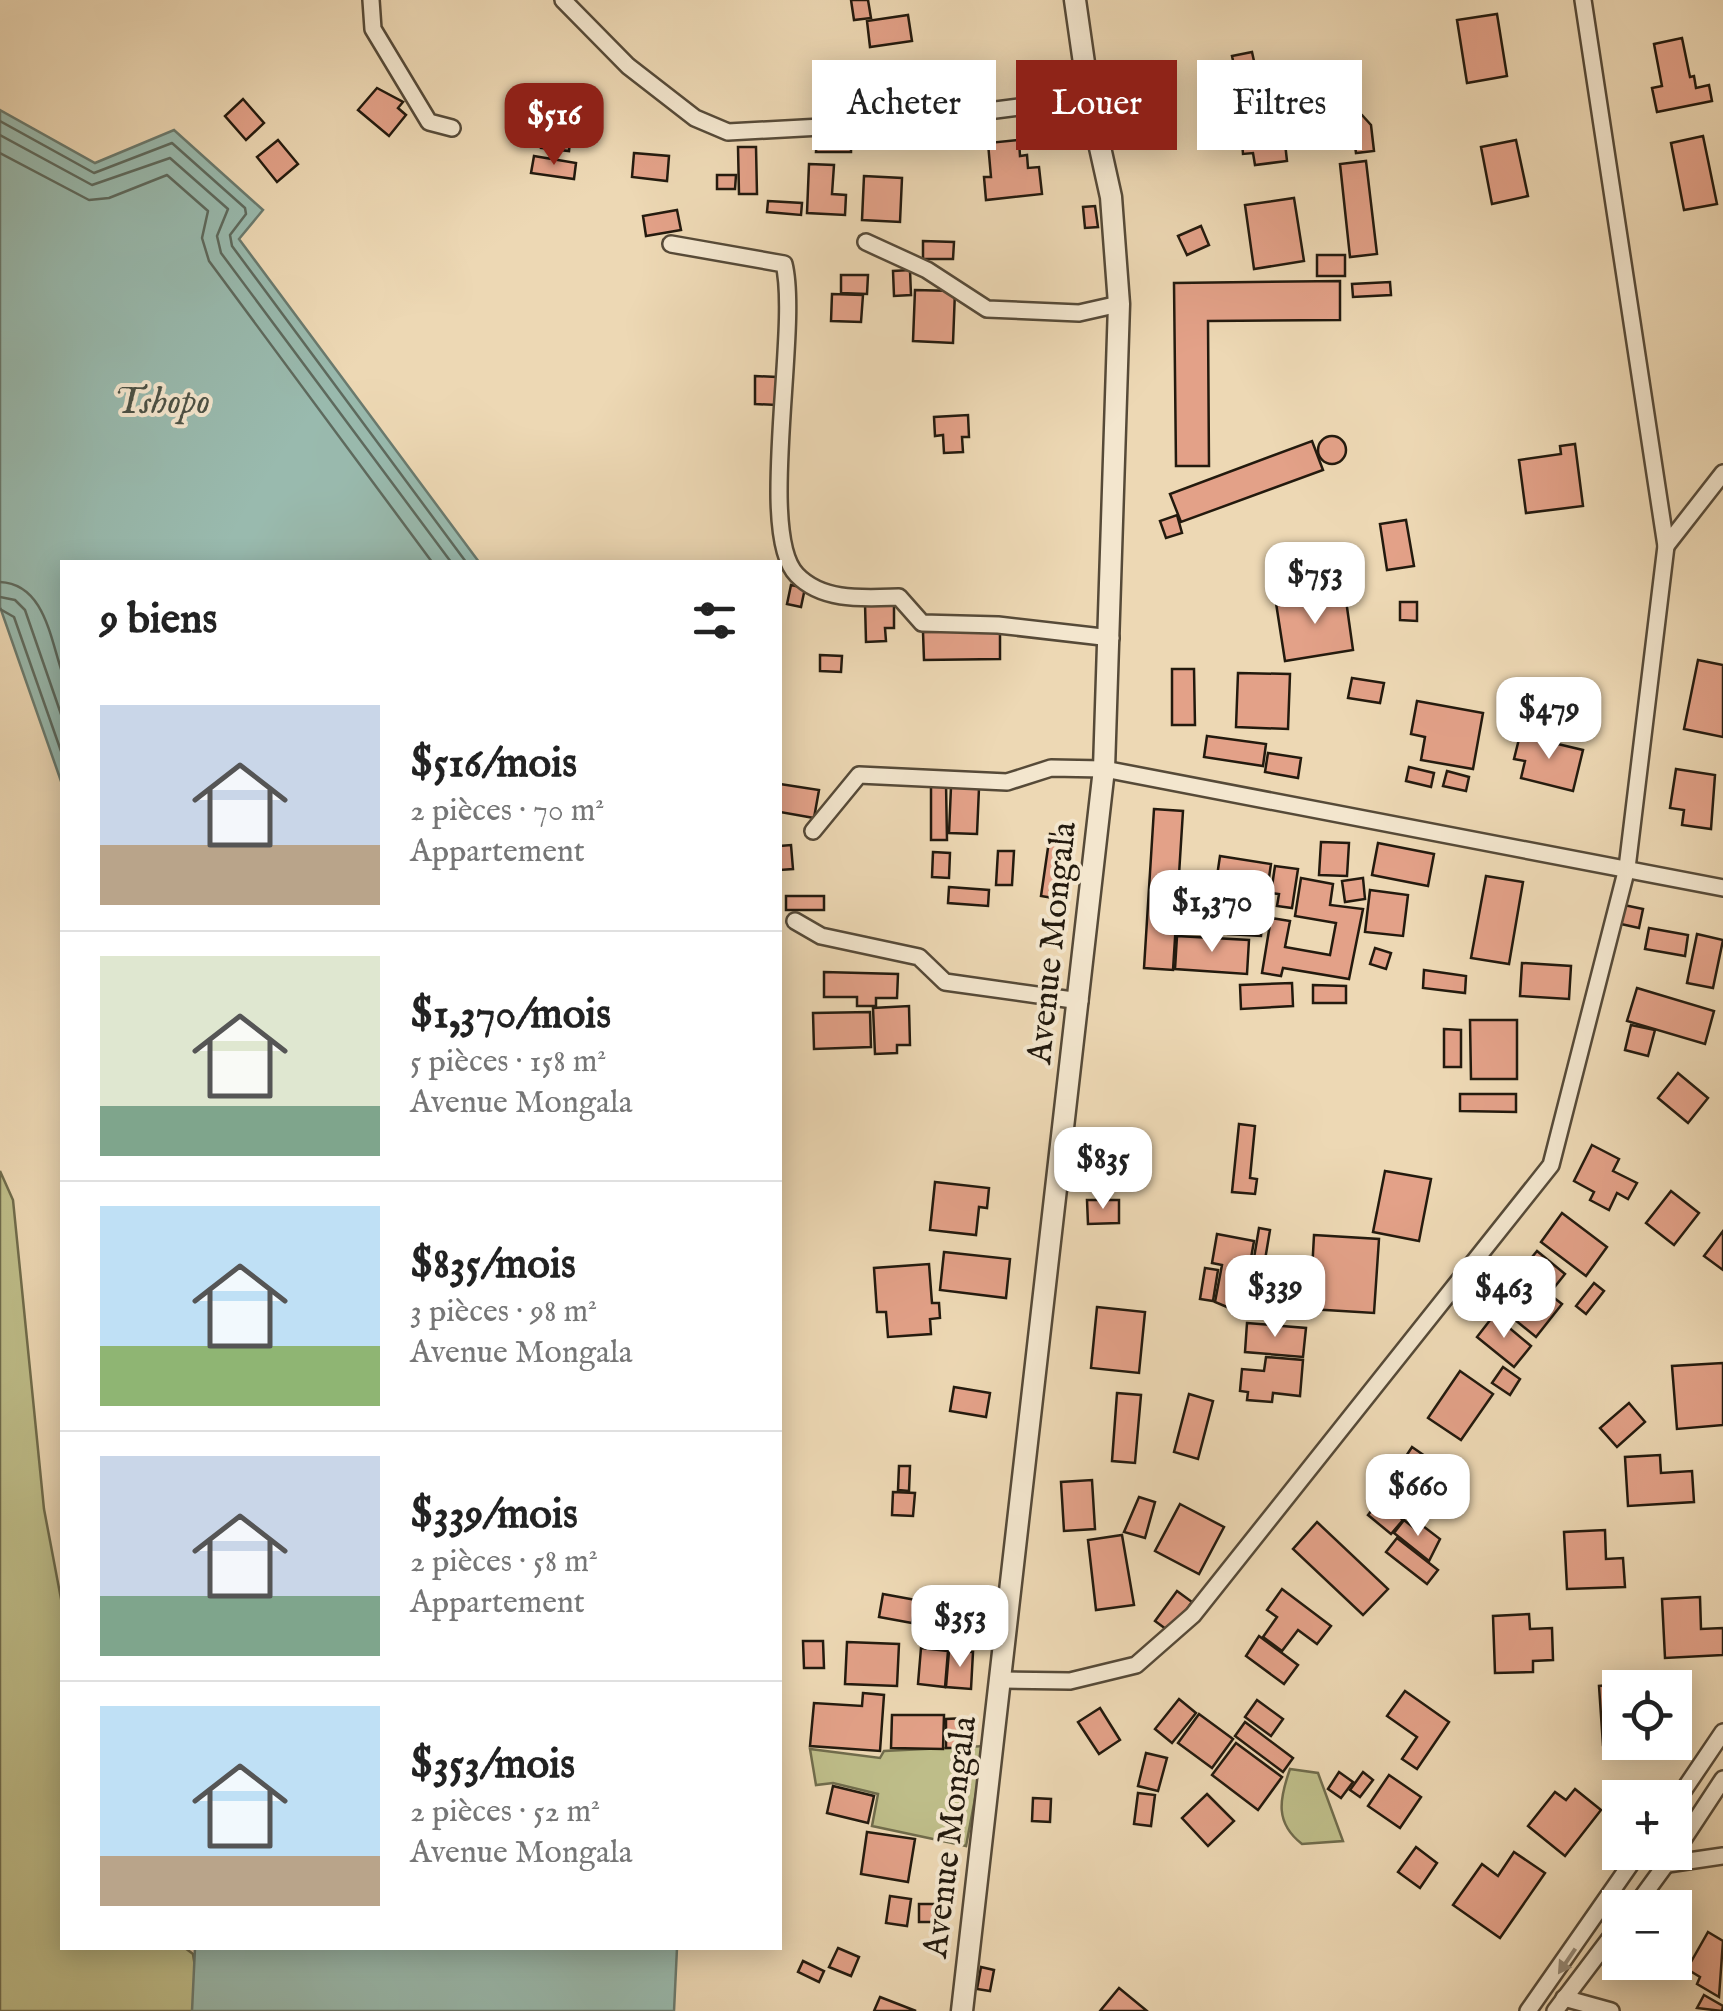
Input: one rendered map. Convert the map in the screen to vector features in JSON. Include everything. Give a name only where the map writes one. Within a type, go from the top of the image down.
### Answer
[{"type":"street","points":[[371,0],[372,30],[429,122],[452,128]]},
{"type":"street","points":[[563,0],[628,66],[694,118],[728,132],[894,123],[1016,107]]},
{"type":"street","name":"Avenue Mongala","points":[[1075,0],[1083,60]]},
{"type":"street","points":[[1003,1680],[1070,1681],[1136,1665],[1192,1615],[1551,1165],[1628,868],[1666,546],[1583,0]]},
{"type":"street","name":"Avenue Mongala","points":[[962,2011],[1003,1680],[1104,769],[1119,304],[1111,196],[1100,150]]},
{"type":"street","points":[[866,242],[927,270],[987,309],[1079,313],[1119,304]]},
{"type":"street","points":[[671,244],[784,264],[790,286],[784,310],[786,403],[777,491],[788,563],[795,573],[830,593],[899,597],[922,623],[998,625],[1110,638]]},
{"type":"street","points":[[1666,546],[1723,474]]},
{"type":"street","points":[[813,831],[859,774],[1008,782],[1051,768],[1104,769],[1723,888]]},
{"type":"street","points":[[795,920],[822,936],[919,956],[945,982],[1080,1001]]},
{"type":"street","points":[[1691,1780],[1723,1732]]},
{"type":"street","points":[[1692,1816],[1723,1779]]},
{"type":"street","points":[[1692,1856],[1723,1856]]},
{"type":"street","points":[[1528,2011],[1550,1987],[1628,1870]]},
{"type":"street","points":[[1560,2005],[1602,1949]]},
{"type":"street","points":[[1560,2005],[1611,2011]]},
{"type":"shaded area","points":[[0,1171],[13,1200],[44,1509],[60,1593],[60,1950],[188,1950],[193,1954],[202,2011],[0,2011]]},
{"type":"shaded area","points":[[985,1746],[966,1846],[872,1826],[878,1794],[833,1783],[816,1785],[810,1749],[880,1758],[884,1751]]},
{"type":"shaded area","points":[[1290,1769],[1318,1773],[1343,1841],[1302,1844],[1287,1828],[1282,1801]]},
{"type":"water","name":"Tshopo","points":[[0,110],[95,163],[174,130],[263,210],[239,239],[478,560],[60,560],[60,778],[0,607]]},
{"type":"water","points":[[195,1950],[677,1950],[674,2011],[192,2011]]},
{"type":"building","points":[[851,0],[868,0],[871,18],[854,20]]},
{"type":"building","points":[[1497,14],[1507,76],[1467,83],[1457,20]]},
{"type":"building","points":[[908,15],[912,41],[870,47],[867,21]]},
{"type":"building","points":[[1682,38],[1690,77],[1694,76],[1696,88],[1709,85],[1712,101],[1657,112],[1652,88],[1662,86],[1654,44]]},
{"type":"building","points":[[1252,52],[1254,60],[1233,60],[1232,56]]},
{"type":"building","points":[[377,88],[403,102],[398,108],[406,115],[389,136],[358,110]]},
{"type":"building","points":[[243,99],[264,123],[246,140],[225,116]]},
{"type":"building","points":[[1362,115],[1371,125],[1374,151],[1356,153],[1362,150]]},
{"type":"building","points":[[543,131],[571,133],[569,151],[541,148]]},
{"type":"building","points":[[1703,136],[1717,204],[1684,210],[1671,143]]},
{"type":"building","points":[[278,140],[298,164],[277,182],[257,157]]},
{"type":"building","points":[[1016,140],[1020,156],[1027,155],[1028,168],[1039,167],[1042,194],[986,200],[984,177],[991,177],[989,150],[996,150],[996,142]]},
{"type":"building","points":[[1516,140],[1528,196],[1492,204],[1481,147]]},
{"type":"building","points":[[738,147],[756,147],[757,194],[739,194]]},
{"type":"building","points":[[816,150],[851,150],[851,152]]},
{"type":"building","points":[[1243,150],[1286,150],[1287,161],[1255,165],[1253,153],[1243,154]]},
{"type":"building","points":[[634,153],[669,156],[667,181],[632,177]]},
{"type":"building","points":[[534,156],[576,163],[574,179],[531,173]]},
{"type":"building","points":[[1366,161],[1377,254],[1350,257],[1340,164]]},
{"type":"building","points":[[809,164],[834,165],[832,194],[846,195],[845,215],[807,213]]},
{"type":"building","points":[[717,175],[736,175],[735,189],[717,189]]},
{"type":"building","points":[[864,176],[902,178],[900,222],[862,220]]},
{"type":"building","points":[[1294,198],[1304,261],[1254,269],[1245,205]]},
{"type":"building","points":[[768,201],[802,203],[801,215],[767,212]]},
{"type":"building","points":[[1095,206],[1098,227],[1085,228],[1083,207]]},
{"type":"building","points":[[677,210],[681,230],[646,236],[643,216]]},
{"type":"building","points":[[1201,226],[1209,245],[1187,255],[1178,236]]},
{"type":"building","points":[[923,241],[954,242],[953,259],[923,259]]},
{"type":"building","points":[[1317,255],[1345,255],[1345,276],[1317,276]]},
{"type":"building","points":[[910,270],[911,295],[894,296],[893,271]]},
{"type":"building","points":[[841,275],[868,275],[867,294],[841,293]]},
{"type":"building","points":[[1340,281],[1340,320],[1208,321],[1209,466],[1176,466],[1174,283]]},
{"type":"building","points":[[1390,282],[1391,295],[1353,297],[1352,284]]},
{"type":"building","points":[[915,290],[955,291],[953,343],[913,341]]},
{"type":"building","points":[[832,294],[863,295],[861,322],[831,321]]},
{"type":"building","points":[[755,376],[777,377],[777,405],[755,404]]},
{"type":"building","points":[[968,415],[969,437],[962,437],[963,452],[944,453],[943,435],[935,436],[934,417]]},
{"type":"building","points":[[1332,436],[1342,440],[1346,450],[1342,460],[1332,464],[1322,460],[1318,450],[1322,440]]},
{"type":"building","points":[[1312,441],[1323,470],[1181,522],[1170,494]]},
{"type":"building","points":[[1575,444],[1583,506],[1526,513],[1519,460],[1561,454],[1560,446]]},
{"type":"building","points":[[1177,515],[1182,533],[1166,538],[1160,521]]},
{"type":"building","points":[[1406,520],[1414,566],[1387,570],[1380,524]]},
{"type":"building","points":[[791,585],[805,588],[801,607],[787,604]]},
{"type":"building","points":[[1345,593],[1353,650],[1285,661],[1276,603]]},
{"type":"building","points":[[1400,602],[1417,602],[1417,621],[1400,620]]},
{"type":"building","points":[[865,603],[894,604],[894,628],[885,628],[886,641],[866,642]]},
{"type":"building","points":[[1000,631],[1000,659],[924,660],[923,632]]},
{"type":"building","points":[[820,655],[842,656],[841,672],[820,671]]},
{"type":"building","points":[[1698,660],[1723,665],[1723,737],[1684,729]]},
{"type":"building","points":[[1172,669],[1194,669],[1195,725],[1172,725]]},
{"type":"building","points":[[1238,673],[1290,674],[1288,729],[1236,727]]},
{"type":"building","points":[[1352,678],[1384,683],[1380,703],[1348,698]]},
{"type":"building","points":[[1417,701],[1483,713],[1473,769],[1421,760],[1425,737],[1411,734]]},
{"type":"building","points":[[1520,735],[1583,750],[1573,791],[1521,778],[1525,761],[1514,759]]},
{"type":"building","points":[[1207,736],[1266,744],[1263,766],[1204,757]]},
{"type":"building","points":[[1268,753],[1301,758],[1298,778],[1265,772]]},
{"type":"building","points":[[1409,767],[1434,773],[1431,787],[1406,781]]},
{"type":"building","points":[[1676,769],[1715,775],[1711,829],[1682,825],[1684,810],[1670,808]]},
{"type":"building","points":[[1447,771],[1469,777],[1466,791],[1443,786]]},
{"type":"building","points":[[931,783],[946,783],[947,840],[931,840]]},
{"type":"building","points":[[782,784],[819,790],[814,818],[782,812]]},
{"type":"building","points":[[951,787],[979,788],[977,834],[949,833]]},
{"type":"building","points":[[1154,809],[1183,811],[1173,970],[1144,968]]},
{"type":"building","points":[[1050,834],[1068,836],[1059,899],[1041,896]]},
{"type":"building","points":[[1321,842],[1349,843],[1347,876],[1319,875]]},
{"type":"building","points":[[1378,843],[1434,854],[1428,886],[1372,875]]},
{"type":"building","points":[[791,845],[793,869],[782,870],[782,846]]},
{"type":"building","points":[[998,851],[1014,851],[1012,885],[996,885]]},
{"type":"building","points":[[933,852],[950,853],[949,878],[932,877]]},
{"type":"building","points":[[1220,856],[1271,864],[1267,891],[1216,883]]},
{"type":"building","points":[[1275,866],[1298,869],[1292,908],[1277,906],[1279,894],[1271,893]]},
{"type":"building","points":[[1486,876],[1523,882],[1509,964],[1471,958]]},
{"type":"building","points":[[1301,878],[1333,884],[1330,905],[1363,909],[1349,979],[1283,968],[1281,976],[1262,973],[1271,918],[1290,921],[1285,947],[1330,955],[1336,923],[1295,916]]},
{"type":"building","points":[[1363,878],[1365,899],[1345,902],[1342,881]]},
{"type":"building","points":[[949,887],[989,890],[988,906],[948,903]]},
{"type":"building","points":[[1370,890],[1408,895],[1403,936],[1365,932]]},
{"type":"building","points":[[1234,894],[1271,899],[1268,917],[1231,911]]},
{"type":"building","points":[[786,896],[824,896],[824,910],[786,910]]},
{"type":"building","points":[[1624,905],[1643,909],[1639,928],[1621,924]]},
{"type":"building","points":[[1229,916],[1263,919],[1261,936],[1228,934]]},
{"type":"building","points":[[1649,928],[1688,935],[1685,956],[1645,949]]},
{"type":"building","points":[[1697,934],[1723,940],[1713,988],[1687,983]]},
{"type":"building","points":[[1177,936],[1249,940],[1247,974],[1175,969]]},
{"type":"building","points":[[1375,948],[1391,953],[1386,969],[1370,964]]},
{"type":"building","points":[[1522,963],[1571,966],[1569,999],[1520,996]]},
{"type":"building","points":[[1424,970],[1466,976],[1465,993],[1423,988]]},
{"type":"building","points":[[824,972],[898,974],[897,998],[876,998],[876,1006],[857,1006],[857,997],[824,997]]},
{"type":"building","points":[[1292,983],[1293,1006],[1241,1009],[1240,985]]},
{"type":"building","points":[[1313,985],[1346,986],[1346,1003],[1313,1003]]},
{"type":"building","points":[[1637,988],[1714,1011],[1705,1044],[1627,1021]]},
{"type":"building","points":[[909,1006],[910,1045],[897,1045],[897,1053],[875,1054],[873,1008]]},
{"type":"building","points":[[870,1012],[871,1047],[814,1049],[813,1013]]},
{"type":"building","points":[[1470,1020],[1517,1020],[1517,1079],[1471,1079]]},
{"type":"building","points":[[1631,1025],[1655,1030],[1648,1056],[1625,1050]]},
{"type":"building","points":[[1444,1029],[1461,1030],[1461,1067],[1444,1067]]},
{"type":"building","points":[[1678,1073],[1708,1098],[1688,1123],[1658,1098]]},
{"type":"building","points":[[1460,1094],[1516,1094],[1516,1112],[1460,1111]]},
{"type":"building","points":[[1239,1124],[1255,1126],[1250,1178],[1257,1179],[1255,1194],[1232,1192]]},
{"type":"building","points":[[1592,1145],[1619,1159],[1613,1171],[1637,1183],[1628,1199],[1617,1193],[1609,1210],[1590,1200],[1594,1192],[1574,1181]]},
{"type":"building","points":[[1385,1171],[1431,1179],[1419,1241],[1373,1232]]},
{"type":"building","points":[[935,1182],[989,1188],[987,1208],[979,1207],[976,1235],[930,1230]]},
{"type":"building","points":[[1671,1191],[1699,1213],[1674,1245],[1646,1223]]},
{"type":"building","points":[[1087,1200],[1119,1200],[1119,1223],[1088,1224]]},
{"type":"building","points":[[1562,1213],[1607,1247],[1586,1276],[1541,1242]]},
{"type":"building","points":[[1259,1228],[1270,1230],[1265,1260],[1254,1258]]},
{"type":"building","points":[[1723,1231],[1723,1270],[1704,1256]]},
{"type":"building","points":[[1217,1234],[1254,1241],[1243,1304],[1236,1303],[1234,1310],[1215,1302],[1222,1265],[1212,1263]]},
{"type":"building","points":[[1314,1235],[1379,1239],[1374,1313],[1310,1309]]},
{"type":"building","points":[[1537,1251],[1565,1274],[1549,1294],[1562,1304],[1536,1337],[1508,1314],[1515,1306],[1501,1295]]},
{"type":"building","points":[[944,1252],[1010,1259],[1006,1298],[940,1290]]},
{"type":"building","points":[[929,1264],[932,1303],[939,1303],[940,1318],[930,1319],[931,1334],[888,1337],[886,1312],[877,1312],[874,1268]]},
{"type":"building","points":[[1205,1268],[1218,1270],[1213,1301],[1200,1299]]},
{"type":"building","points":[[1594,1283],[1604,1291],[1586,1314],[1576,1306]]},
{"type":"building","points":[[1097,1307],[1145,1312],[1139,1373],[1091,1368]]},
{"type":"building","points":[[1494,1315],[1531,1346],[1514,1367],[1477,1337]]},
{"type":"building","points":[[1247,1323],[1306,1328],[1303,1357],[1245,1352]]},
{"type":"building","points":[[1266,1357],[1303,1360],[1300,1396],[1273,1393],[1272,1402],[1247,1400],[1248,1392],[1240,1391],[1242,1369],[1264,1371]]},
{"type":"building","points":[[1723,1363],[1723,1425],[1677,1429],[1672,1366]]},
{"type":"building","points":[[1503,1367],[1520,1379],[1510,1395],[1492,1383]]},
{"type":"building","points":[[1460,1371],[1493,1394],[1461,1440],[1428,1418]]},
{"type":"building","points":[[954,1387],[990,1393],[986,1417],[950,1411]]},
{"type":"building","points":[[1117,1393],[1141,1395],[1135,1463],[1112,1461]]},
{"type":"building","points":[[1189,1394],[1213,1401],[1198,1459],[1174,1452]]},
{"type":"building","points":[[1629,1403],[1645,1422],[1617,1447],[1600,1428]]},
{"type":"building","points":[[1412,1447],[1438,1465],[1409,1507],[1384,1490]]},
{"type":"building","points":[[1660,1455],[1661,1473],[1692,1471],[1694,1502],[1628,1506],[1625,1457]]},
{"type":"building","points":[[899,1466],[910,1466],[909,1491],[898,1490]]},
{"type":"building","points":[[1092,1480],[1095,1529],[1064,1531],[1061,1482]]},
{"type":"building","points":[[893,1492],[915,1493],[913,1516],[892,1515]]},
{"type":"building","points":[[1139,1497],[1155,1502],[1145,1538],[1124,1532]]},
{"type":"building","points":[[1379,1501],[1403,1520],[1391,1534],[1368,1515]]},
{"type":"building","points":[[1180,1504],[1224,1527],[1199,1574],[1155,1551]]},
{"type":"building","points":[[1404,1520],[1419,1532],[1423,1526],[1440,1539],[1429,1561],[1394,1533]]},
{"type":"building","points":[[1317,1522],[1388,1589],[1363,1615],[1293,1549]]},
{"type":"building","points":[[1605,1530],[1606,1559],[1623,1558],[1625,1587],[1567,1589],[1564,1532]]},
{"type":"building","points":[[1122,1535],[1134,1605],[1096,1610],[1088,1540]]},
{"type":"building","points":[[1397,1538],[1438,1570],[1427,1584],[1386,1552]]},
{"type":"building","points":[[1282,1589],[1331,1626],[1317,1644],[1298,1630],[1282,1651],[1263,1637],[1277,1617],[1267,1610]]},
{"type":"building","points":[[1177,1591],[1192,1602],[1170,1632],[1155,1621]]},
{"type":"building","points":[[883,1594],[916,1600],[912,1623],[879,1617]]},
{"type":"building","points":[[1700,1597],[1701,1629],[1723,1628],[1723,1655],[1665,1658],[1662,1599]]},
{"type":"building","points":[[1529,1614],[1530,1629],[1552,1628],[1553,1660],[1533,1661],[1533,1672],[1495,1673],[1493,1616]]},
{"type":"building","points":[[1259,1636],[1298,1665],[1284,1684],[1246,1656]]},
{"type":"building","points":[[803,1641],[823,1641],[824,1668],[804,1668]]},
{"type":"building","points":[[847,1642],[899,1644],[897,1686],[845,1684]]},
{"type":"building","points":[[921,1648],[948,1651],[945,1687],[918,1684]]},
{"type":"building","points":[[949,1651],[973,1652],[971,1689],[946,1687]]},
{"type":"building","points":[[1599,1686],[1602,1686],[1602,1730]]},
{"type":"building","points":[[1405,1691],[1449,1722],[1417,1769],[1402,1759],[1417,1737],[1387,1716]]},
{"type":"building","points":[[863,1693],[884,1695],[880,1751],[810,1746],[814,1703],[862,1706]]},
{"type":"building","points":[[1179,1699],[1196,1713],[1172,1743],[1155,1729]]},
{"type":"building","points":[[1257,1700],[1283,1719],[1271,1736],[1245,1717]]},
{"type":"building","points":[[1100,1708],[1120,1740],[1099,1754],[1078,1722]]},
{"type":"building","points":[[1199,1714],[1233,1739],[1212,1768],[1178,1743]]},
{"type":"building","points":[[892,1715],[944,1715],[943,1749],[891,1748]]},
{"type":"building","points":[[966,1718],[966,1748],[946,1748],[946,1719]]},
{"type":"building","points":[[1245,1722],[1293,1758],[1283,1772],[1235,1736]]},
{"type":"building","points":[[1236,1743],[1282,1777],[1258,1810],[1212,1775]]},
{"type":"building","points":[[1146,1753],[1167,1758],[1158,1791],[1138,1786]]},
{"type":"building","points":[[1339,1772],[1353,1782],[1341,1798],[1328,1789]]},
{"type":"building","points":[[1363,1772],[1373,1780],[1360,1797],[1350,1790]]},
{"type":"building","points":[[1389,1775],[1421,1797],[1400,1828],[1368,1806]]},
{"type":"building","points":[[833,1786],[874,1796],[868,1823],[827,1813]]},
{"type":"building","points":[[1575,1789],[1601,1810],[1565,1856],[1528,1826],[1555,1792],[1566,1800]]},
{"type":"building","points":[[1138,1793],[1155,1795],[1151,1826],[1134,1824]]},
{"type":"building","points":[[1207,1794],[1234,1821],[1208,1846],[1182,1818]]},
{"type":"building","points":[[1033,1798],[1051,1799],[1050,1822],[1032,1821]]},
{"type":"building","points":[[867,1832],[915,1839],[908,1882],[861,1874]]},
{"type":"building","points":[[1416,1847],[1437,1863],[1420,1888],[1398,1872]]},
{"type":"building","points":[[1514,1852],[1545,1873],[1500,1938],[1453,1905],[1482,1864],[1498,1876]]},
{"type":"building","points":[[890,1896],[911,1899],[907,1926],[886,1923]]},
{"type":"building","points":[[919,1904],[941,1904],[941,1922],[919,1922]]},
{"type":"building","points":[[1708,1932],[1723,1941],[1719,1997],[1697,1984],[1700,1977],[1692,1972],[1692,1960]]},
{"type":"building","points":[[838,1948],[859,1957],[851,1976],[829,1967]]},
{"type":"building","points":[[803,1961],[824,1971],[819,1982],[798,1972]]},
{"type":"building","points":[[981,1967],[994,1970],[990,1991],[977,1989]]},
{"type":"building","points":[[1119,1988],[1147,2011],[1100,2011]]},
{"type":"building","points":[[1704,1995],[1723,2006],[1722,2011],[1697,2008]]},
{"type":"building","points":[[880,1997],[916,2011],[874,2011]]}]
